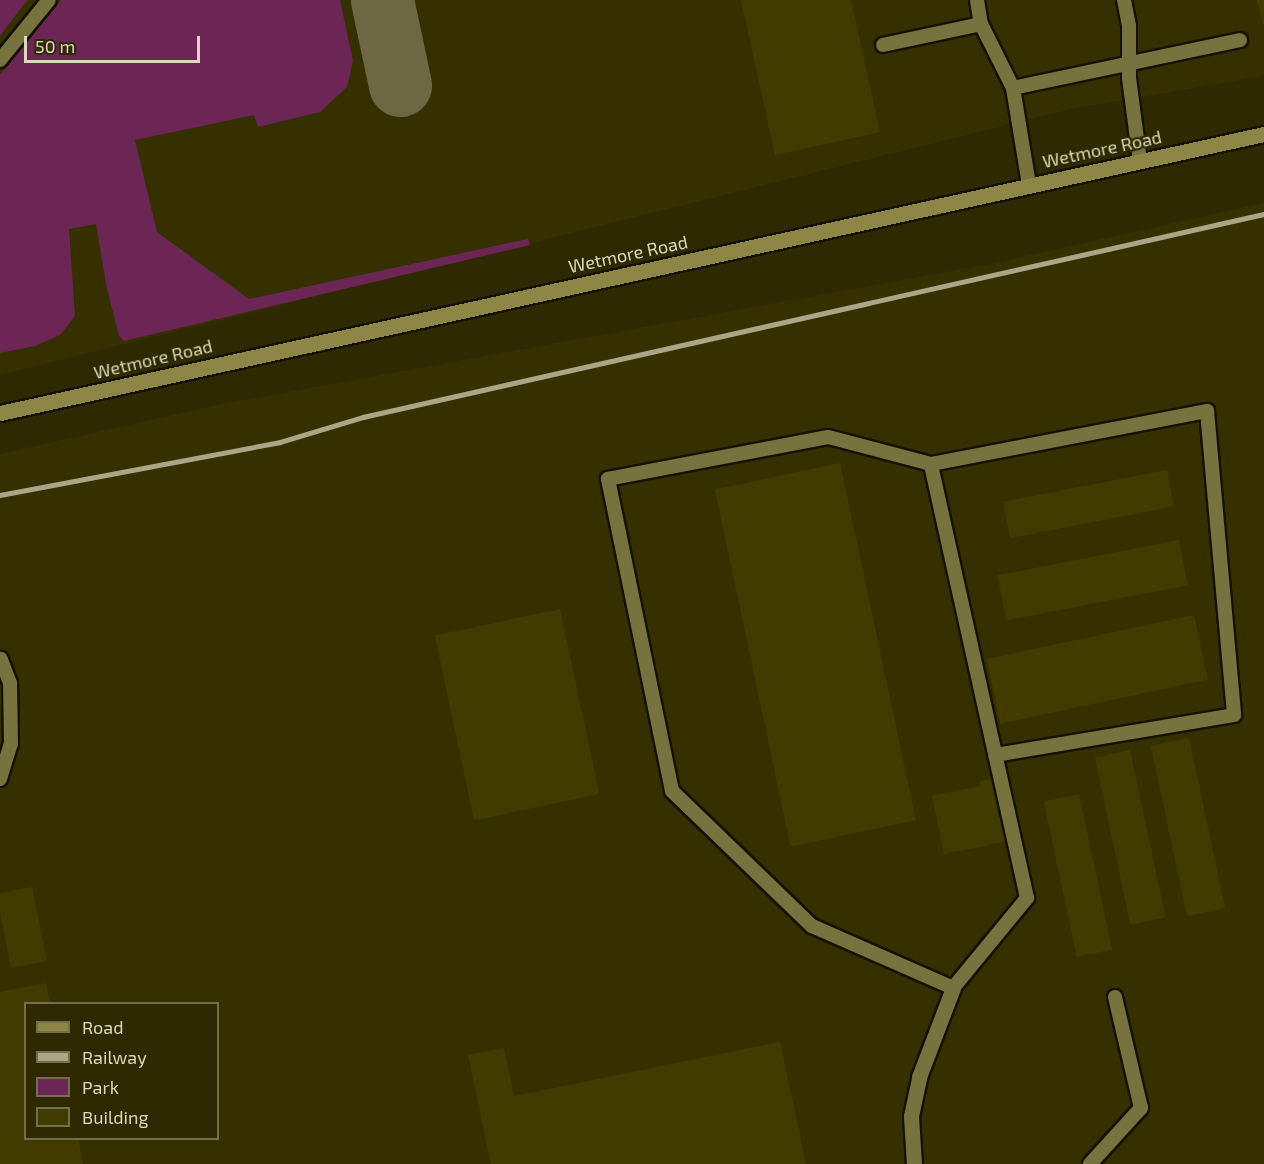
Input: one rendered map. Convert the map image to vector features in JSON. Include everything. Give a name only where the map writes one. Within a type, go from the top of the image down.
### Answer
[{"type":"main road","name":"Wetmore Road","points":[[0,413],[1264,134]]},
{"type":"street","points":[[914,1164],[911,1116],[919,1077],[953,988]]},
{"type":"lane","points":[[0,60],[49,0]]},
{"type":"lane","points":[[977,0],[981,24],[1013,88],[1029,185]]},
{"type":"lane","points":[[1124,0],[1129,27],[1129,62],[1140,161]]},
{"type":"lane","points":[[883,45],[981,24]]},
{"type":"lane","points":[[1013,88],[1240,40]]},
{"type":"lane","points":[[931,464],[995,755],[1027,898],[953,988],[812,926],[672,791],[608,479],[828,436],[931,464],[1207,411],[1234,715],[995,755]]},
{"type":"lane","points":[[0,779],[11,744],[10,683],[1,659]]},
{"type":"lane","points":[[1090,1164],[1141,1108],[1115,997]]},
{"type":"shaded area","points":[[0,0],[1264,0],[1264,76],[1070,109],[0,375]]},
{"type":"shaded area","points":[[1264,203],[1264,1164],[0,1164],[0,454],[222,404],[990,264]]},
{"type":"green space","points":[[0,0],[27,0],[0,36]]},
{"type":"green space","points":[[61,0],[340,0],[353,61],[347,87],[320,112],[258,127],[254,115],[135,140],[157,232],[249,299],[528,239],[530,245],[124,341],[119,336],[107,289],[96,224],[69,229],[75,316],[60,335],[35,346],[0,353],[0,75]]},
{"type":"building","points":[[741,0],[851,0],[880,132],[775,155]]},
{"type":"building","points":[[1257,0],[1264,0],[1264,25],[1263,25]]},
{"type":"building","points":[[840,463],[916,820],[791,847],[715,490]]},
{"type":"building","points":[[1167,470],[1174,506],[1010,538],[1003,502]]},
{"type":"building","points":[[1179,540],[1188,585],[1006,620],[997,575]]},
{"type":"building","points":[[560,609],[599,794],[474,820],[435,636]]},
{"type":"building","points":[[1194,615],[1208,680],[1000,724],[987,659]]},
{"type":"building","points":[[1189,738],[1225,908],[1187,916],[1151,746]]},
{"type":"building","points":[[1130,750],[1166,917],[1130,925],[1095,757]]},
{"type":"building","points":[[996,778],[1009,841],[944,854],[932,796],[981,786],[980,781]]},
{"type":"building","points":[[1079,794],[1112,950],[1077,957],[1044,801]]},
{"type":"building","points":[[32,887],[47,961],[11,968],[0,912],[0,893]]},
{"type":"building","points":[[46,983],[50,1002],[24,1002],[24,1140],[78,1140],[83,1164],[0,1164],[0,992]]},
{"type":"building","points":[[780,1042],[806,1164],[491,1164],[468,1055],[504,1048],[514,1096]]},
{"type":"taxiway","points":[[382,0],[400,85]]},
{"type":"railway","points":[[0,495],[280,442],[363,417],[1264,214]]}]
